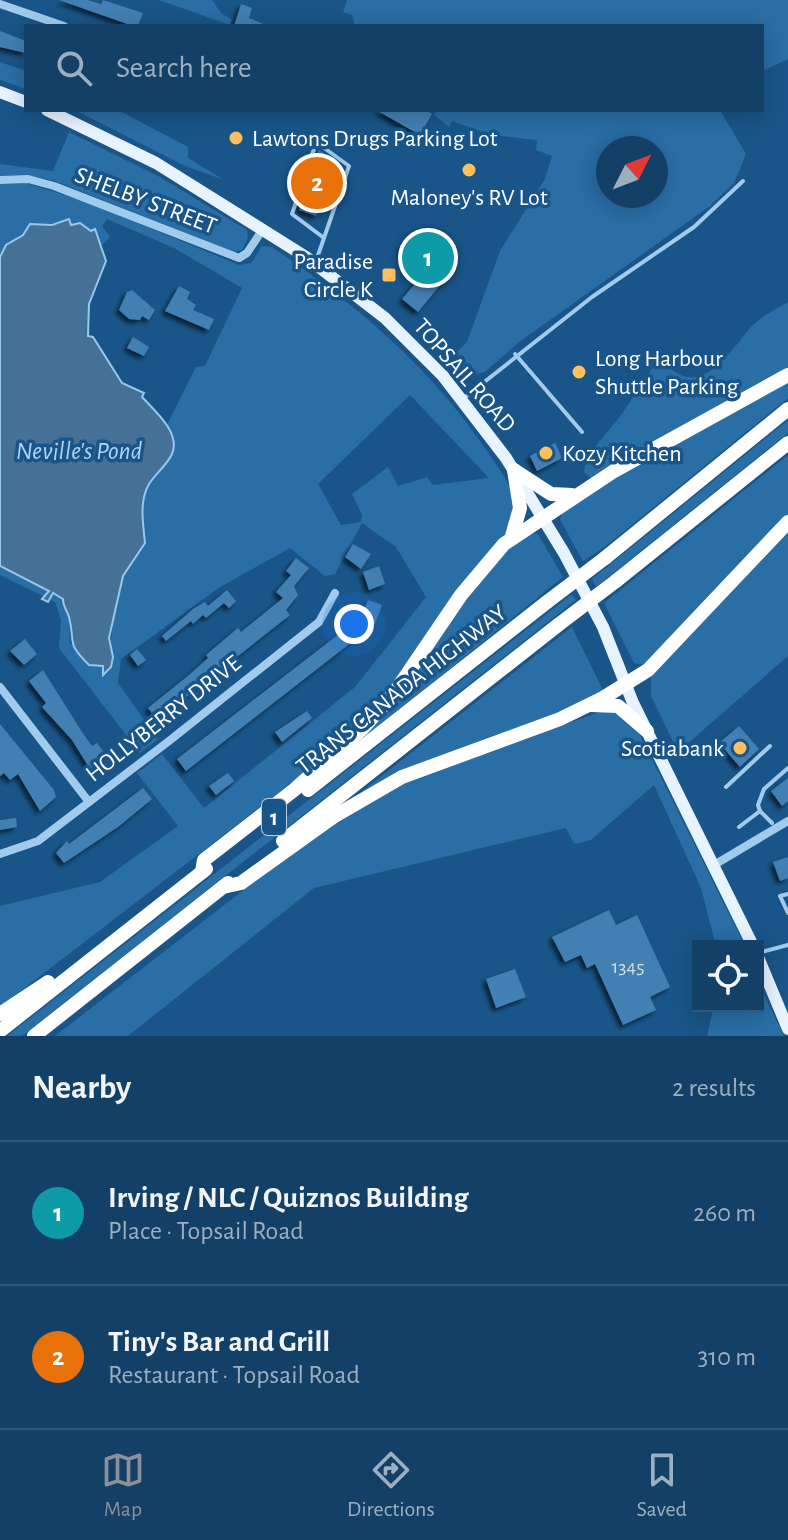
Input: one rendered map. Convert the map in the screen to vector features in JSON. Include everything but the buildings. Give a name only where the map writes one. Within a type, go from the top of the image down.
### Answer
[{"type":"highway","points":[[0,1014],[66,969],[176,883],[196,877],[204,860],[294,790],[371,720],[403,682],[474,578],[509,539],[577,494],[788,375]]},
{"type":"highway","name":"TRANS CANADA HIGHWAY","points":[[0,1031],[605,558],[788,409]]},
{"type":"highway","name":"TRANS CANADA HIGHWAY","points":[[34,1036],[788,443]]},
{"type":"highway","points":[[514,470],[551,494],[577,494]]},
{"type":"highway","points":[[509,539],[519,513],[514,470]]},
{"type":"highway","points":[[49,1036],[212,906],[219,890],[241,883],[326,822],[402,777],[591,705],[648,670],[788,522]]},
{"type":"highway","points":[[591,705],[618,706],[647,731]]},
{"type":"main road","points":[[0,92],[24,101]]},
{"type":"main road","name":"TOPSAIL ROAD","points":[[51,112],[147,158],[315,264],[399,331],[462,399],[514,470],[603,627],[624,684],[750,940]]},
{"type":"main road","points":[[764,969],[787,1023]]},
{"type":"street","points":[[0,4],[13,4],[59,24]]},
{"type":"street","name":"SHELBY STREET","points":[[0,180],[28,179],[64,189],[239,258],[247,253],[263,229]]},
{"type":"street","name":"HOLLYBERRY DRIVE","points":[[0,854],[29,847],[89,802],[319,622],[335,593]]},
{"type":"street","points":[[0,687],[89,802]]},
{"type":"street","points":[[714,865],[788,821]]},
{"type":"lane","points":[[315,264],[349,166],[320,145],[315,146],[292,214],[324,238]]},
{"type":"lane","points":[[462,399],[515,354],[694,227],[743,181]]},
{"type":"lane","points":[[515,354],[582,432]]},
{"type":"lane","points":[[726,787],[770,746]]},
{"type":"lane","points":[[772,823],[760,811],[758,799],[764,789],[788,768]]},
{"type":"lane","points":[[739,827],[760,811]]},
{"type":"lane","points":[[788,894],[780,896],[788,913]]},
{"type":"lane","points":[[764,953],[788,945]]},
{"type":"shaded area","points":[[159,0],[212,0],[221,13],[232,20],[227,24]]},
{"type":"shaded area","points":[[347,0],[788,0],[788,59],[764,70],[764,24],[354,24],[352,15],[343,12]]},
{"type":"shaded area","points":[[0,62],[24,70],[24,88],[0,80]]},
{"type":"shaded area","points":[[79,112],[122,112],[188,147],[188,158],[224,180],[183,165]]},
{"type":"shaded area","points":[[436,112],[721,112],[746,154],[734,183],[710,206],[519,342],[485,372],[463,377],[445,364],[467,342],[500,251],[545,179],[552,156],[536,150],[537,140],[491,135],[452,121],[449,127],[434,115]]},
{"type":"shaded area","points":[[69,132],[160,177],[247,230],[248,238],[242,250],[234,252],[55,181],[26,175],[0,176],[0,164],[53,171]]},
{"type":"shaded area","points":[[26,183],[87,202],[239,265],[251,263],[262,246],[272,247],[358,311],[411,359],[480,441],[515,498],[509,530],[461,586],[398,679],[361,722],[304,773],[0,1007],[0,906],[100,882],[178,826],[137,773],[162,754],[204,808],[355,687],[426,597],[396,547],[362,523],[335,574],[325,576],[290,548],[220,587],[121,659],[118,683],[158,739],[140,753],[59,648],[61,620],[55,602],[0,575],[0,566],[63,599],[69,615],[70,643],[103,666],[101,672],[106,660],[109,648],[120,584],[142,538],[146,489],[169,457],[167,425],[196,367],[205,366],[242,288],[174,248],[107,219],[102,226],[110,237],[101,246],[94,229],[91,232],[84,225],[71,225],[68,219],[22,233],[0,257],[0,184]],"holes":[[[410,395],[489,478],[433,485],[427,477],[398,486],[388,467],[352,494],[362,515],[361,522],[341,525],[318,484]]]},
{"type":"shaded area","points":[[788,302],[788,371],[592,479],[584,472],[587,456],[619,418],[660,357],[673,371],[686,377],[698,377],[721,362],[755,323]]},
{"type":"shaded area","points":[[788,379],[788,398],[605,547],[583,561],[560,520],[563,508]]},
{"type":"shaded area","points":[[788,420],[788,433],[596,587],[592,579]]},
{"type":"shaded area","points":[[788,455],[788,517],[662,650],[643,665],[634,663],[604,603]]},
{"type":"shaded area","points":[[788,526],[788,656],[678,752],[651,696],[651,675]]},
{"type":"shaded area","points":[[533,533],[538,534],[563,577],[338,760],[506,547]]},
{"type":"shaded area","points":[[572,594],[576,600],[22,1036],[7,1036]]},
{"type":"shaded area","points":[[572,627],[604,692],[338,810]]},
{"type":"shaded area","points":[[611,708],[634,723],[742,940],[714,940],[701,888],[654,785],[591,840],[574,844],[566,828],[314,888],[128,1036],[55,1036],[303,844],[402,782]]},
{"type":"shaded area","points":[[764,994],[784,1036],[707,1036],[713,1012],[764,1012]]},
{"type":"water","name":"Neville's Pond","points":[[69,219],[71,225],[80,223],[91,231],[95,229],[106,261],[89,304],[88,336],[93,337],[122,383],[144,393],[142,397],[170,430],[174,446],[170,458],[146,491],[142,512],[145,543],[123,576],[109,638],[113,657],[111,667],[103,675],[103,666],[89,665],[74,646],[63,599],[53,593],[48,602],[42,599],[49,591],[0,566],[0,257],[6,245],[23,235],[30,224],[52,225]]},
{"type":"place","name":"Lawtons Drugs Parking Lot","points":[[236,138]]},
{"type":"place","name":"Maloney's RV Lot","points":[[469,170]]},
{"type":"place","name":"Tiny's Bar and Grill","points":[[317,183]]},
{"type":"place","name":"Irving / NLC / Quiznos Building","points":[[428,258]]},
{"type":"place","name":"Paradise Circle K","points":[[389,275]]},
{"type":"place","name":"Long Harbour Shuttle Parking","points":[[579,372]]},
{"type":"place","name":"Kozy Kitchen","points":[[546,453]]},
{"type":"place","name":"Scotiabank","points":[[740,748]]}]
